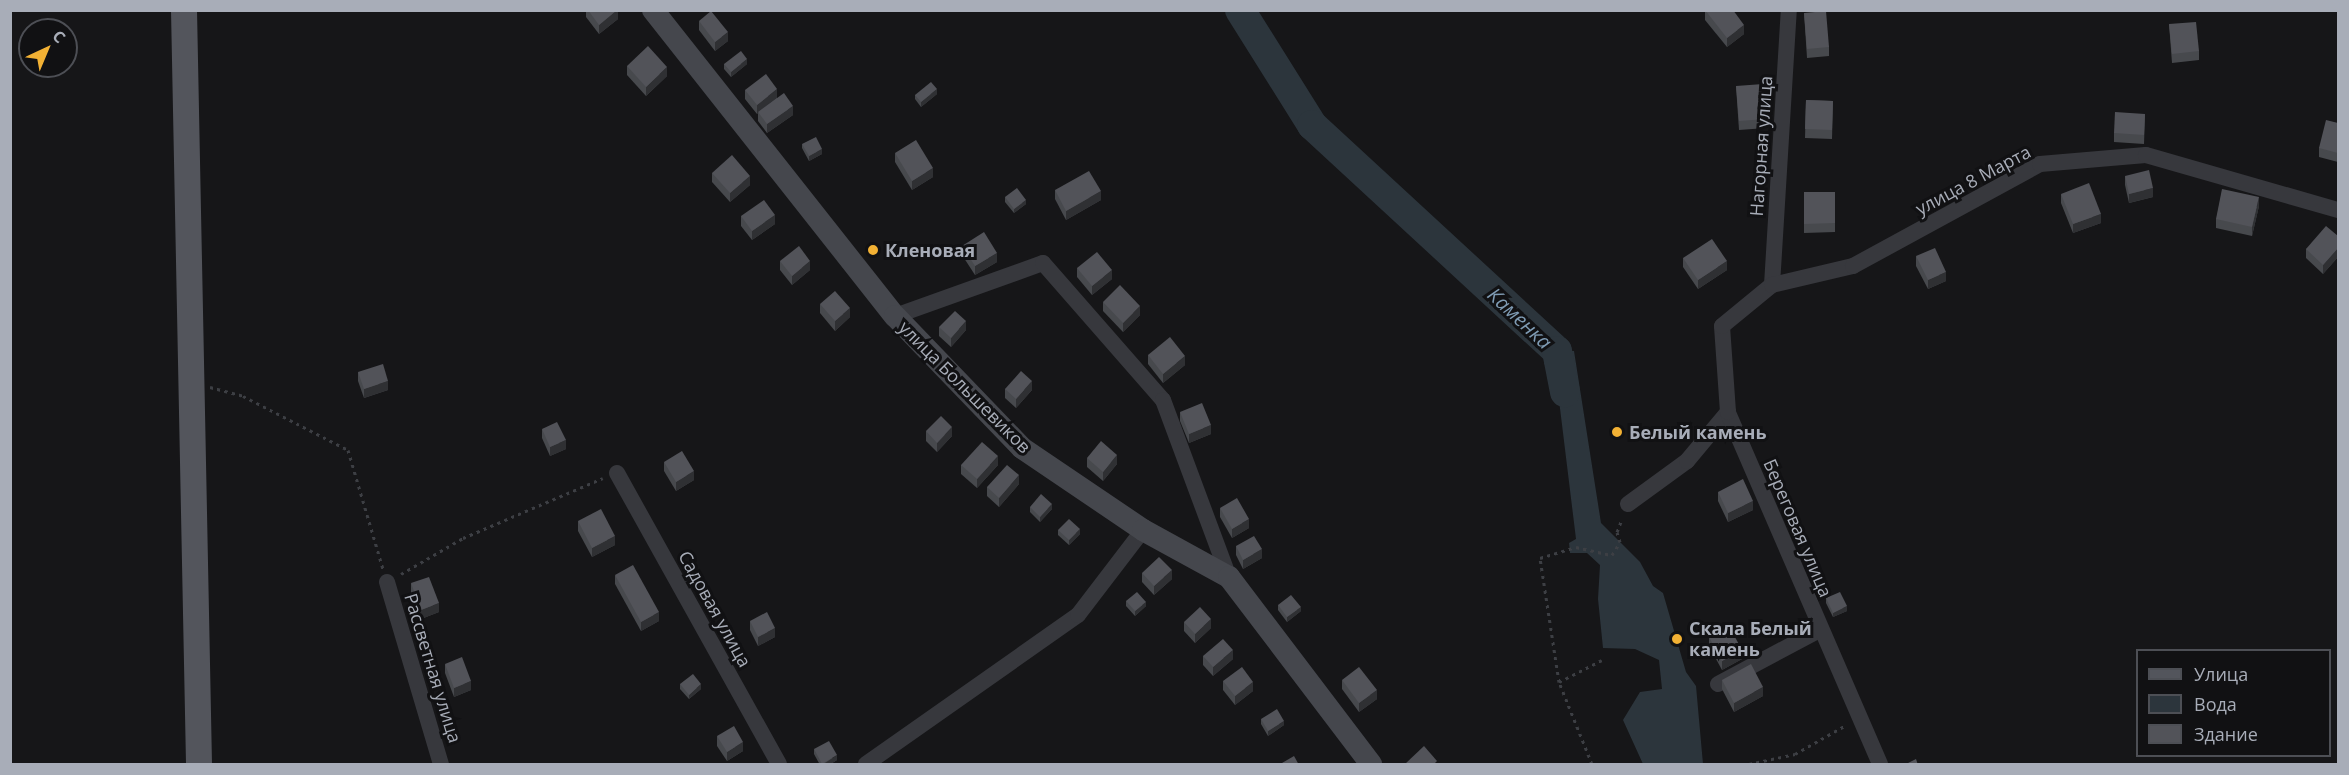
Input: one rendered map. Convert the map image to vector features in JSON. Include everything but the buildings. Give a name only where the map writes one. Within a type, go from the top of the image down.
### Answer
[{"type":"main road","points":[[184,10],[199,765]]},
{"type":"street","name":"улица Большевиков","points":[[653,10],[895,316],[1022,448],[1143,530],[1229,577],[1371,765]]},
{"type":"street","name":"Нагорная улица","points":[[1772,285],[1789,10]]},
{"type":"street","name":"улица 8 Марта","points":[[1772,285],[1853,266],[2040,164],[2146,155],[2338,210]]},
{"type":"street","points":[[895,316],[1043,263],[1163,400],[1229,577]]},
{"type":"street","name":"Береговая улица","points":[[1772,285],[1722,326],[1728,412],[1819,630],[1861,716],[1880,765]]},
{"type":"street","points":[[1628,504],[1687,461],[1728,412]]},
{"type":"street","name":"Садовая улица","points":[[616,473],[779,765]]},
{"type":"street","points":[[866,765],[1078,615],[1143,530]]},
{"type":"street","name":"Рассветная улица","points":[[387,582],[441,765]]},
{"type":"street","points":[[1718,684],[1819,630]]},
{"type":"path","points":[[191,381],[243,396],[348,450],[387,582],[463,538],[616,473]]},
{"type":"path","points":[[1592,765],[1559,682],[1540,558],[1576,547],[1612,555],[1620,542],[1617,532]]},
{"type":"path","points":[[1559,682],[1602,660]]},
{"type":"path","points":[[1749,765],[1795,754],[1861,716]]},
{"type":"water","points":[[1557,351],[1574,351],[1601,523],[1640,562],[1653,586],[1663,593],[1686,672],[1696,686],[1703,764],[1643,764],[1623,720],[1640,692],[1662,689],[1659,660],[1635,649],[1603,648],[1598,599],[1600,565],[1587,553],[1570,553],[1569,543],[1576,539],[1558,392],[1544,363]]},
{"type":"waterway","name":"Каменка","points":[[1240,10],[1312,125],[1557,351],[1565,392]]},
{"type":"place","name":"Кленовая","points":[[873,250]]},
{"type":"place","name":"Белый камень","points":[[1617,432]]},
{"type":"place","name":"Скала Белый камень","points":[[1677,639]]}]
